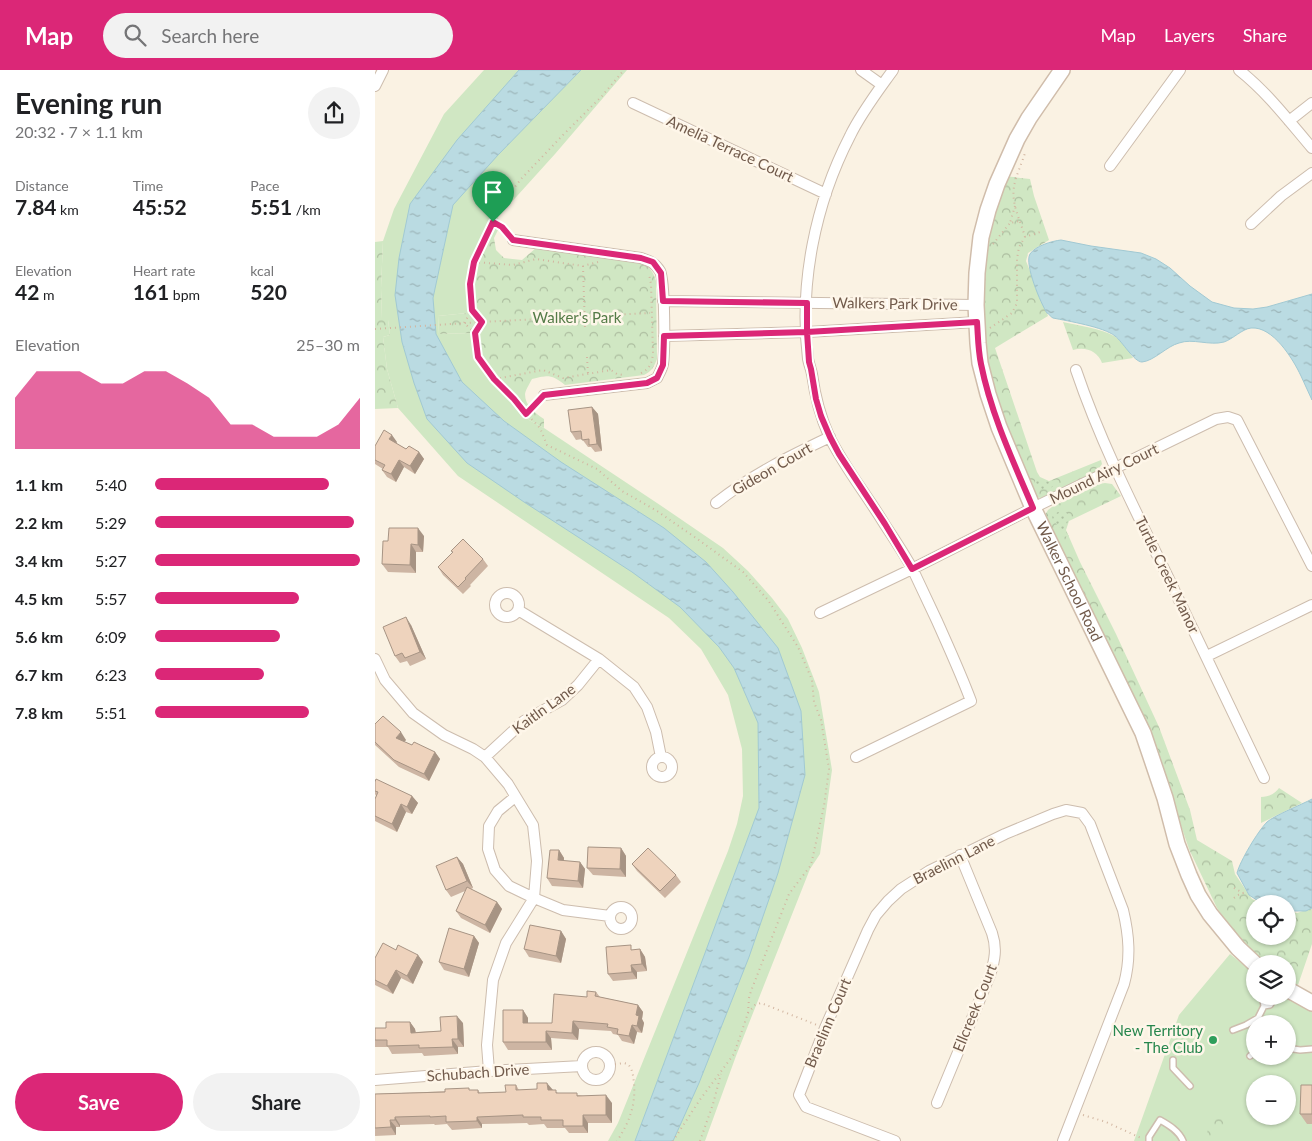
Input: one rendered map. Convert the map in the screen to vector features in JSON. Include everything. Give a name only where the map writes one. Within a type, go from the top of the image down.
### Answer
[{"type":"street","points":[[375,86],[383,70]]},
{"type":"street","points":[[861,70],[882,85]]},
{"type":"street","points":[[856,757],[971,701],[955,660],[912,569],[830,437],[816,399],[809,362],[807,287],[812,248],[820,211],[825,194],[850,135],[893,70]]},
{"type":"street","name":"Walker School Road","points":[[1062,70],[1017,139],[988,210],[981,237],[977,273],[976,305],[980,363],[999,427],[1033,508],[1143,733],[1165,798],[1177,844],[1189,875],[1198,895],[1210,914],[1246,956]]},
{"type":"street","points":[[1110,166],[1180,70]]},
{"type":"street","points":[[1239,70],[1268,97],[1312,148]]},
{"type":"street","name":"Amelia Terrace Court","points":[[633,103],[825,194]]},
{"type":"street","points":[[1289,121],[1312,103]]},
{"type":"street","points":[[1251,224],[1281,196],[1312,173]]},
{"type":"street","points":[[513,240],[641,258],[653,262],[661,273],[664,312],[663,365],[657,378],[647,383],[544,395]]},
{"type":"street","name":"Walkers Park Drive","points":[[663,301],[976,305]]},
{"type":"street","name":"Walkers Park Drive","points":[[664,336],[977,328]]},
{"type":"street","name":"Turtle Creek Manor","points":[[1077,370],[1087,403],[1115,469],[1207,656],[1264,778]]},
{"type":"street","name":"Mound Airy Court","points":[[820,612],[912,569],[1216,419],[1228,417],[1237,420],[1312,566]]},
{"type":"street","name":"Gideon Court","points":[[716,503],[747,480],[830,437]]},
{"type":"street","points":[[1207,656],[1312,605]]},
{"type":"street","points":[[518,610],[599,659],[634,687],[647,707],[656,732],[661,757]]},
{"type":"street","points":[[375,659],[385,680],[413,713],[444,735],[485,757],[507,784],[533,825],[537,861],[534,898],[506,943],[493,980],[487,1045],[489,1071]]},
{"type":"street","name":"Kaitln Lane","points":[[485,757],[524,721],[562,700],[579,685],[599,659]]},
{"type":"street","points":[[515,797],[497,811],[489,826],[488,849],[495,870],[509,886],[563,910],[610,916]]},
{"type":"street","name":"Braelinn Lane","points":[[861,945],[876,915],[888,901],[901,889],[929,871],[1005,834],[1053,814],[1066,810],[1082,813],[1089,824],[1123,910],[1129,947],[1129,960],[1124,984],[1073,1112]]},
{"type":"street","name":"Ellcreek Court","points":[[937,1103],[990,975],[996,954],[992,933],[960,855]]},
{"type":"street","name":"Braelinn Court","points":[[861,945],[825,1028],[799,1095],[806,1107],[895,1141]]},
{"type":"street","points":[[1296,994],[1312,1003]]},
{"type":"street","points":[[596,1052],[606,1056],[610,1065],[606,1076],[596,1081],[590,1080],[586,1076],[581,1066],[586,1056],[596,1052]]},
{"type":"street","name":"Schubach Drive","points":[[375,1080],[581,1066]]},
{"type":"street","points":[[1063,1141],[1073,1112]]},
{"type":"lane","points":[[1260,1015],[1264,1006],[1270,1005]]},
{"type":"lane","points":[[1233,1030],[1246,1025]]},
{"type":"lane","points":[[1296,1049],[1312,1049]]},
{"type":"lane","points":[[1173,1060],[1173,1068],[1190,1086]]},
{"type":"lane","points":[[1149,1140],[1161,1120],[1175,1130],[1183,1141]]},
{"type":"path","points":[[482,322],[472,310],[470,284],[474,262],[500,207],[521,179],[602,96],[623,70]]},
{"type":"path","points":[[1025,237],[1015,206],[1013,188],[1028,146]]},
{"type":"path","points":[[1015,206],[1010,223],[1021,221]]},
{"type":"path","points":[[493,222],[502,227],[513,240]]},
{"type":"path","points":[[977,328],[986,331],[1012,313],[1017,303],[1018,294],[1016,281],[1019,247],[1025,237],[1043,231]]},
{"type":"path","points":[[474,262],[513,265],[536,259],[583,266],[604,261]]},
{"type":"path","points":[[583,266],[585,330]]},
{"type":"path","points":[[641,373],[646,371],[652,362],[653,353],[651,284],[645,269]]},
{"type":"path","points":[[464,323],[472,310]]},
{"type":"path","points":[[375,329],[664,312]]},
{"type":"path","points":[[482,322],[475,333],[478,357],[494,379],[540,428],[547,445],[597,469],[622,491],[665,517],[743,572],[768,600],[798,647],[812,680],[814,702],[821,720],[829,769],[824,806],[811,866],[789,894],[751,991],[748,1013],[734,1054],[699,1101],[673,1141]]},
{"type":"path","points":[[464,323],[475,333]]},
{"type":"path","points":[[587,357],[589,374]]},
{"type":"path","points":[[494,379],[543,370],[563,378],[611,370],[623,375],[632,374]]},
{"type":"path","points":[[526,414],[544,395]]},
{"type":"path","points":[[1234,888],[1243,893]]},
{"type":"path","points":[[1234,898],[1247,892]]},
{"type":"path","points":[[748,1013],[755,1005],[761,1003],[825,1028]]},
{"type":"path","points":[[610,1065],[628,1064],[634,1079],[634,1102],[625,1128],[617,1141]]},
{"type":"path","points":[[700,1141],[713,1104],[721,1073]]},
{"type":"path","points":[[1073,1112],[1106,1122],[1149,1140]]},
{"type":"green space","points":[[484,70],[627,70],[555,154],[486,228],[467,273],[467,313],[438,316],[439,334],[471,333],[529,420],[544,428],[723,548],[748,571],[788,619],[802,648],[819,692],[832,770],[820,854],[810,869],[736,1056],[705,1141],[608,1141],[618,1123],[728,851],[737,824],[743,796],[742,749],[728,695],[701,649],[669,618],[458,476],[398,408],[387,369],[383,337],[390,335],[388,320],[382,320],[383,241],[394,209],[444,114]]},
{"type":"green space","points":[[1004,176],[1030,179],[1049,240],[1028,253],[1026,261],[1048,316],[995,348],[1037,472],[1040,477],[1049,481],[1101,460],[1102,464],[1097,471],[1041,498],[1035,497],[987,383],[980,271]]},
{"type":"green space","name":"Walker's Park","points":[[498,217],[499,228],[494,238],[496,250],[504,258],[522,260],[536,248],[640,262],[649,268],[656,281],[657,359],[654,367],[644,375],[565,385],[549,376],[532,379],[525,398],[531,409],[544,419],[544,428],[529,420],[474,360],[471,333],[439,334],[438,316],[467,313],[467,273],[486,228]]},
{"type":"green space","points":[[383,241],[382,319],[388,320],[390,335],[383,337],[387,369],[398,408],[375,409],[375,242]]},
{"type":"green space","points":[[1063,322],[1096,329],[1114,336],[1133,358],[1102,363],[1097,355],[1091,351],[1086,349],[1073,350]]},
{"type":"green space","points":[[1036,477],[1049,482],[1054,480],[1055,484],[1047,489],[1039,488],[1034,484]]},
{"type":"green space","points":[[1099,484],[1112,484],[1121,496],[1069,521],[1066,530],[1159,727],[1190,810],[1197,840],[1232,861],[1235,874],[1249,895],[1246,895],[1246,945],[1230,927],[1217,908],[1189,849],[1150,734],[1045,515],[1052,507]]},
{"type":"green space","points":[[1058,512],[1070,514],[1071,518],[1065,529],[1069,537],[1062,536],[1059,527],[1053,520],[1052,516]]},
{"type":"green space","points":[[1279,788],[1302,803],[1261,823],[1261,797],[1271,795]]},
{"type":"green space","points":[[1312,908],[1312,944],[1298,985],[1296,984],[1296,955],[1255,955],[1246,945],[1296,945],[1296,913]]},
{"type":"green space","name":"New Territory - The Club","points":[[1230,954],[1246,967],[1246,1005],[1296,1005],[1296,1001],[1312,1010],[1312,1141],[1134,1141],[1179,1015]]},
{"type":"green space","points":[[1210,1119],[1222,1119],[1224,1121],[1226,1138],[1206,1138]]},
{"type":"water","points":[[519,70],[581,70],[498,155],[453,205],[433,298],[436,334],[462,382],[504,421],[561,462],[664,528],[706,562],[778,648],[801,711],[805,775],[778,873],[749,957],[699,1083],[673,1141],[635,1141],[759,808],[758,723],[734,668],[719,647],[680,607],[632,572],[467,463],[427,419],[402,342],[395,295],[399,258],[410,204],[457,140]]},
{"type":"water","points":[[1061,240],[1141,253],[1156,259],[1170,268],[1212,302],[1234,308],[1253,309],[1267,307],[1312,294],[1312,400],[1287,353],[1267,332],[1259,329],[1251,328],[1244,330],[1224,342],[1190,341],[1179,343],[1142,362],[1135,359],[1118,339],[1110,333],[1052,318],[1047,313],[1037,293],[1031,275],[1029,259],[1032,251],[1040,246]]},
{"type":"water","points":[[1312,799],[1312,908],[1306,911],[1296,911],[1296,895],[1249,895],[1237,873],[1254,839],[1263,826],[1282,813]]},
{"type":"building","points":[[592,407],[597,444],[589,445],[589,439],[582,440],[581,431],[571,432],[568,410]]},
{"type":"building","points":[[384,430],[392,435],[389,439],[406,449],[409,446],[419,452],[410,466],[399,460],[391,474],[382,470],[385,465],[375,460],[375,446]]},
{"type":"building","points":[[389,528],[418,528],[418,545],[411,544],[410,565],[382,564],[383,541],[388,541]]},
{"type":"building","points":[[463,539],[483,559],[458,587],[438,567]]},
{"type":"building","points":[[406,617],[420,652],[405,658],[402,653],[395,656],[383,627]]},
{"type":"building","points":[[383,716],[401,732],[396,738],[412,745],[414,742],[435,752],[424,774],[394,760],[375,742],[375,724]]},
{"type":"building","points":[[376,779],[412,796],[407,807],[401,804],[392,824],[375,816],[375,799],[378,792],[375,791]]},
{"type":"building","points":[[588,847],[621,848],[620,869],[587,868]]},
{"type":"building","points":[[648,848],[676,875],[660,891],[632,864]]},
{"type":"building","points":[[550,850],[559,850],[558,860],[580,862],[578,881],[547,878]]},
{"type":"building","points":[[457,857],[467,881],[446,890],[436,866]]},
{"type":"building","points":[[467,887],[497,902],[485,925],[456,911]]},
{"type":"building","points":[[530,925],[561,931],[556,956],[524,949]]},
{"type":"building","points":[[449,928],[474,936],[464,969],[439,962]]},
{"type":"building","points":[[383,943],[396,950],[398,945],[418,955],[407,976],[396,970],[387,986],[375,980],[375,958]]},
{"type":"building","points":[[631,945],[631,950],[640,949],[642,964],[631,965],[632,972],[608,974],[606,947]]},
{"type":"building","points":[[587,991],[596,992],[595,996],[638,1005],[636,1015],[639,1016],[637,1026],[632,1025],[629,1036],[617,1034],[618,1029],[607,1027],[608,1024],[573,1021],[572,1033],[546,1031],[546,1042],[503,1042],[503,1010],[523,1010],[523,1023],[552,1023],[554,994],[587,997]]},
{"type":"building","points":[[457,1016],[458,1039],[452,1039],[453,1047],[419,1048],[419,1045],[387,1046],[387,1040],[375,1040],[375,1028],[386,1028],[386,1022],[410,1022],[411,1033],[441,1031],[440,1017]]},
{"type":"building","points":[[537,1083],[547,1083],[548,1090],[556,1090],[556,1093],[577,1093],[577,1096],[606,1095],[606,1115],[583,1115],[583,1126],[563,1126],[563,1120],[541,1120],[541,1117],[523,1117],[523,1115],[477,1117],[477,1121],[446,1122],[446,1116],[395,1117],[395,1120],[390,1120],[391,1127],[375,1128],[375,1094],[445,1092],[445,1089],[469,1088],[469,1090],[478,1090],[478,1093],[506,1092],[505,1085],[516,1085],[516,1090],[537,1089]]},
{"type":"building","points":[[1301,1085],[1312,1085],[1312,1114],[1300,1114]]},
{"type":"place","name":"New Territory - The Club","points":[[1213,1040]]},
{"type":"route","points":[[493,222],[474,262],[470,284],[472,310],[482,322],[475,333],[478,357],[494,379],[526,414],[544,395],[647,383],[657,378],[663,365],[664,336],[807,332],[977,322],[980,363],[988,394],[999,427],[1033,508],[912,569],[839,454],[821,416],[809,362],[807,332],[807,303],[663,301],[661,273],[653,262],[641,258],[513,240],[502,227],[493,222]]}]
